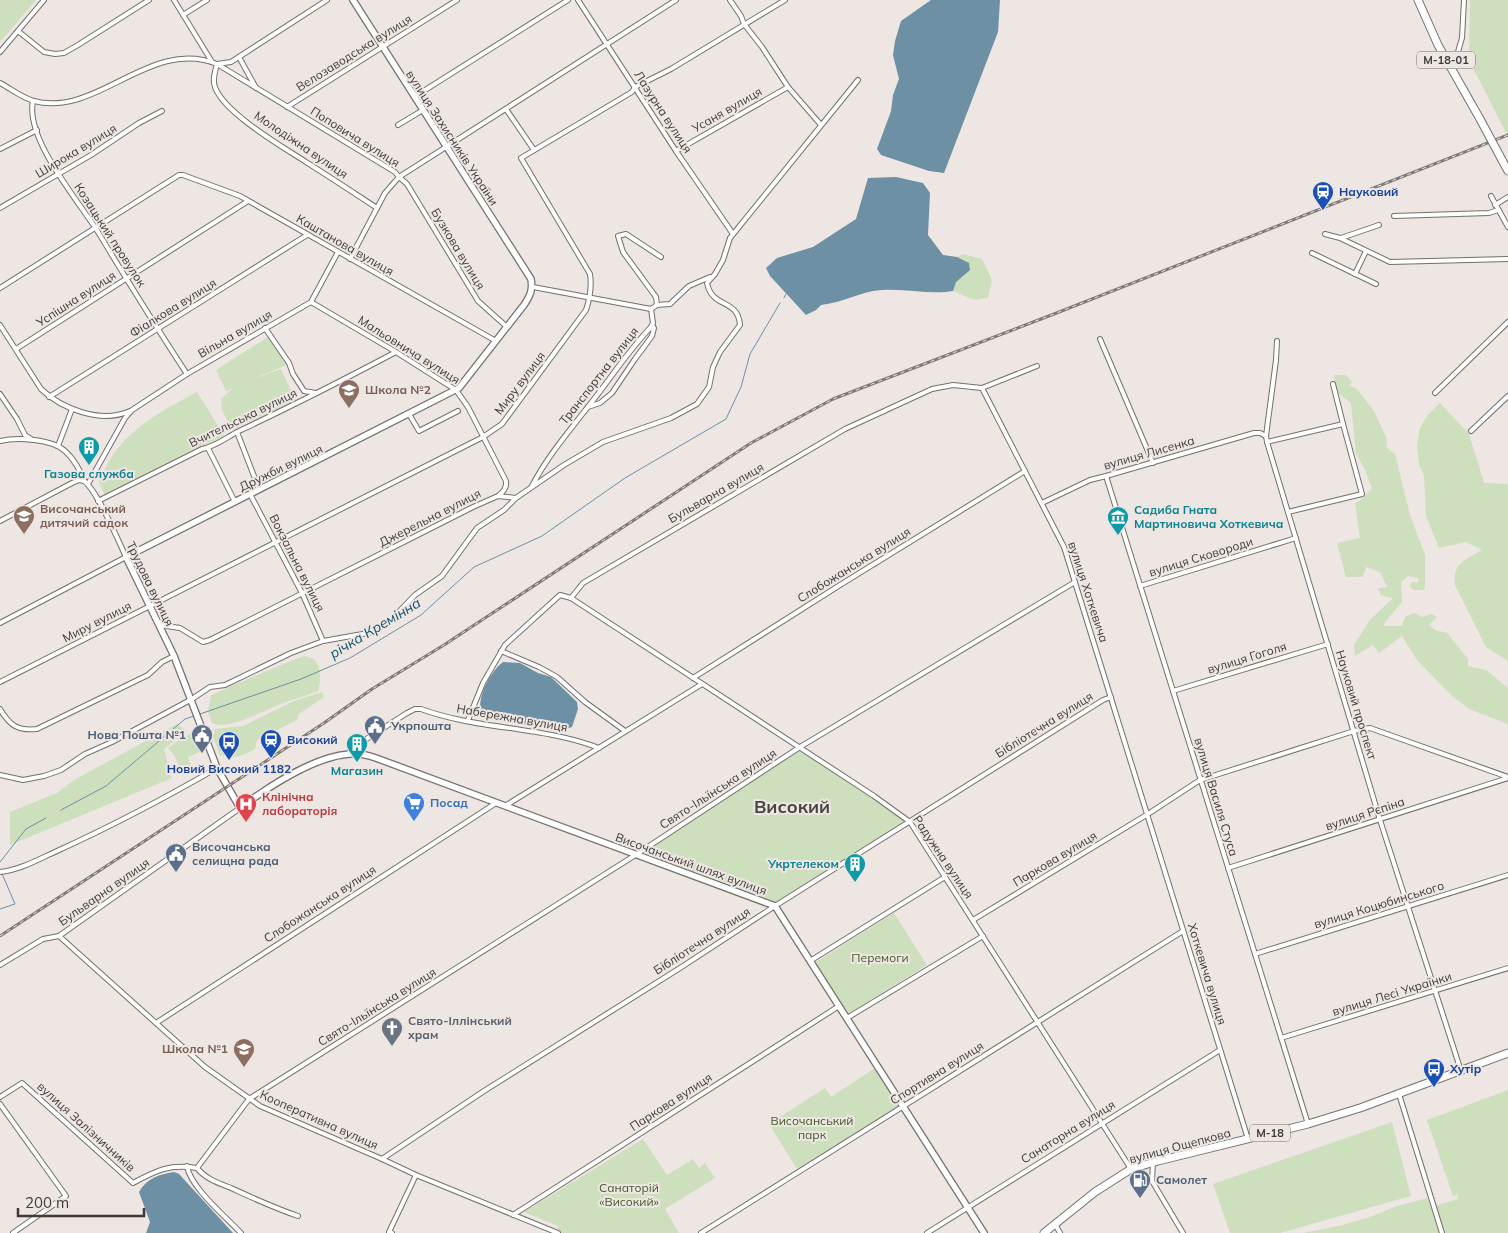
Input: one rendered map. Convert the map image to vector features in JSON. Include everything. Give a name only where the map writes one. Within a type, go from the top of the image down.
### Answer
[{"type":"highway","name":"М-18-01","points":[[1418,0],[1430,30],[1508,171]]},
{"type":"highway","name":"вулиця Ощепкова","points":[[1044,1233],[1095,1192],[1131,1169],[1308,1124],[1360,1108],[1508,1053]]},
{"type":"street","points":[[0,52],[44,0]]},
{"type":"street","points":[[18,31],[44,52],[64,53],[149,0]]},
{"type":"street","points":[[174,0],[215,63],[223,65],[231,62],[327,0]]},
{"type":"street","points":[[183,15],[207,0]]},
{"type":"street","name":"вулиця Захисників України","points":[[353,0],[531,279],[533,287]]},
{"type":"street","name":"Велозаводська вулиця","points":[[287,107],[457,0]]},
{"type":"street","points":[[414,97],[568,0]]},
{"type":"street","name":"Лазурна вулиця","points":[[578,0],[676,151],[733,234]]},
{"type":"street","name":"Поповича вулиця","points":[[0,82],[33,101],[54,103],[75,101],[113,85],[141,70],[165,62],[206,60],[215,63],[395,172],[400,177],[676,0]]},
{"type":"street","points":[[730,0],[744,24],[762,47],[788,87],[821,125]]},
{"type":"street","points":[[506,109],[534,150],[632,92],[635,87],[671,69],[785,0]]},
{"type":"street","points":[[1452,71],[1462,38],[1464,0]]},
{"type":"street","points":[[239,57],[256,88]]},
{"type":"street","name":"Молодіжна вулиця","points":[[215,63],[215,86],[219,95],[232,110],[252,127],[377,208]]},
{"type":"street","points":[[0,775],[23,780],[61,770],[86,754],[192,699],[210,687],[225,686],[291,653],[323,641],[374,632],[389,622],[415,596],[442,576],[477,528],[504,510],[516,498],[564,465],[603,442],[631,434],[642,428],[672,418],[697,404],[708,387],[713,367],[720,352],[740,325],[739,315],[736,311],[709,293],[707,283],[715,274],[722,260],[727,242],[858,80]]},
{"type":"street","name":"Усаня вулиця","points":[[676,151],[788,87]]},
{"type":"street","name":"Козацький провулок","points":[[33,101],[32,115],[57,174],[96,229],[187,374]]},
{"type":"street","points":[[398,125],[423,110]]},
{"type":"street","name":"Широка вулиця","points":[[0,208],[91,155],[139,123],[162,111]]},
{"type":"street","points":[[0,149],[37,130]]},
{"type":"street","name":"Миру вулиця","points":[[0,682],[483,437],[502,424],[516,408],[586,310],[592,283],[590,274],[521,158],[534,150]]},
{"type":"street","name":"Каштанова вулиця","points":[[96,229],[179,175],[227,191],[248,201],[496,341]]},
{"type":"street","points":[[350,259],[385,193],[400,177]]},
{"type":"street","name":"Бузкова вулиця","points":[[400,177],[407,184],[478,301],[507,327]]},
{"type":"street","points":[[1491,196],[1508,228]]},
{"type":"street","points":[[1495,205],[1508,197]]},
{"type":"street","name":"Успішна вулиця","points":[[16,349],[248,201]]},
{"type":"street","points":[[1394,216],[1489,213],[1498,210]]},
{"type":"street","points":[[1340,238],[1379,225]]},
{"type":"street","points":[[0,288],[96,229]]},
{"type":"street","points":[[658,305],[656,297],[623,252],[618,236],[624,233],[628,234],[661,257]]},
{"type":"street","points":[[1325,234],[1340,238],[1390,262],[1508,259]]},
{"type":"street","name":"Фіалкова вулиця","points":[[49,397],[306,235]]},
{"type":"street","points":[[1355,274],[1366,250]]},
{"type":"street","points":[[311,302],[338,252]]},
{"type":"street","points":[[1312,253],[1376,284]]},
{"type":"street","points":[[533,287],[650,310],[658,305],[670,304],[689,286],[711,277]]},
{"type":"street","name":"Дружби вулиця","points":[[0,622],[456,390],[463,384],[507,327],[530,295],[533,287]]},
{"type":"street","name":"Вільна вулиця","points":[[86,482],[125,418],[132,410],[187,374],[311,302]]},
{"type":"street","name":"Мальовнича вулиця","points":[[311,302],[456,390],[468,407],[507,484],[504,491],[498,496]]},
{"type":"street","name":"Транспортна вулиця","points":[[531,488],[545,461],[588,407],[618,365],[652,325],[650,310]]},
{"type":"street","points":[[1435,393],[1508,322]]},
{"type":"street","points":[[0,325],[41,389],[49,397],[72,409],[103,417],[121,416],[132,410]]},
{"type":"street","points":[[588,407],[600,402],[612,393],[652,336],[654,328],[652,325]]},
{"type":"street","points":[[265,328],[289,363],[293,374],[304,390],[316,393]]},
{"type":"street","points":[[1100,339],[1153,463]]},
{"type":"street","name":"Науковий проспект","points":[[1277,340],[1266,436],[1267,442],[1380,820],[1461,1071]]},
{"type":"street","name":"Вчительська вулиця","points":[[98,501],[202,449],[208,448],[236,432],[396,352]]},
{"type":"street","name":"Бульварна вулиця","points":[[571,598],[583,583],[845,429],[932,389],[953,385],[982,388],[1038,366]]},
{"type":"street","points":[[1288,512],[1362,494],[1333,384]]},
{"type":"street","name":"вулиця Хоткевича","points":[[982,388],[1064,547],[1148,814]]},
{"type":"street","points":[[0,394],[17,418],[25,435],[32,439],[58,446],[72,409]]},
{"type":"street","points":[[1470,430],[1508,396]]},
{"type":"street","points":[[409,414],[420,431],[458,412]]},
{"type":"street","points":[[1267,442],[1342,424]]},
{"type":"street","points":[[236,432],[259,489]]},
{"type":"street","name":"вулиця Лисенка","points":[[1042,503],[1090,480],[1254,433],[1266,436]]},
{"type":"street","points":[[0,441],[32,439]]},
{"type":"street","name":"Трудова вулиця","points":[[58,446],[71,458],[98,501],[174,656],[217,768],[240,808]]},
{"type":"street","points":[[208,448],[234,502]]},
{"type":"street","name":"Слобожанська вулиця","points":[[693,678],[1025,471]]},
{"type":"street","name":"вулиця Василя Стуса","points":[[1106,476],[1308,1124]]},
{"type":"street","points":[[0,521],[79,480],[86,482]]},
{"type":"street","name":"Вокзальна вулиця","points":[[250,494],[302,593],[323,641]]},
{"type":"street","name":"Джерельна вулиця","points":[[159,624],[180,628],[203,642],[210,640],[473,507],[498,496],[516,498]]},
{"type":"street","name":"вулиця Сковороди","points":[[1140,586],[1296,538]]},
{"type":"street","name":"Свято-Ільїнська вулиця","points":[[249,1099],[800,748],[1075,582]]},
{"type":"street","points":[[468,720],[482,683],[504,645],[560,595],[571,598]]},
{"type":"street","name":"Радужна вулиця","points":[[571,598],[874,796],[910,822],[1131,1169]]},
{"type":"street","name":"вулиця Гоголя","points":[[1173,691],[1328,644]]},
{"type":"street","points":[[501,652],[557,677],[585,702],[625,731]]},
{"type":"street","points":[[0,709],[5,718],[14,726],[24,730],[37,729],[148,676],[162,662],[174,656]]},
{"type":"street","points":[[505,806],[702,684]]},
{"type":"street","name":"Бібліотечна вулиця","points":[[382,1159],[484,1091],[775,906],[1103,700],[1111,697]]},
{"type":"street","name":"Бульварна вулиця","points":[[0,966],[43,939],[58,936],[257,796],[290,776],[321,761],[348,754],[356,745],[407,713],[415,709],[421,709]]},
{"type":"street","name":"Набережна вулиця","points":[[421,709],[456,719],[564,737],[599,748]]},
{"type":"street","name":"Паркова вулиця","points":[[973,920],[1148,814],[1200,780],[1354,731],[1370,728],[1508,778]]},
{"type":"street","name":"Височанський шлях вулиця","points":[[348,754],[362,754],[376,758],[775,906],[984,1233]]},
{"type":"street","points":[[2,872],[32,863],[87,837],[217,768]]},
{"type":"street","name":"вулиця Рєпіна","points":[[1228,868],[1508,778]]},
{"type":"street","name":"Слобожанська вулиця","points":[[156,1023],[496,802]]},
{"type":"street","name":"Хоткевича вулиця","points":[[1148,814],[1248,1139]]},
{"type":"street","name":"вулиця Коцюбинського","points":[[1255,954],[1508,876]]},
{"type":"street","points":[[810,961],[945,877]]},
{"type":"street","name":"Спортивна вулиця","points":[[700,1233],[1183,930]]},
{"type":"street","name":"Кооперативна вулиця","points":[[58,936],[205,1067],[260,1106],[382,1159],[416,1176],[550,1232],[558,1233]]},
{"type":"street","points":[[847,1018],[983,936]]},
{"type":"street","name":"вулиця Лесі Українки","points":[[1281,1038],[1508,968]]},
{"type":"street","name":"Паркова вулиця","points":[[513,1215],[839,1006]]},
{"type":"street","name":"Санаторна вулиця","points":[[927,1233],[1220,1050]]},
{"type":"street","name":"вулиця Залізничників","points":[[0,1097],[22,1083],[133,1183],[156,1170],[170,1166],[187,1166]]},
{"type":"street","points":[[1399,1094],[1442,1233]]},
{"type":"street","points":[[197,1168],[249,1099]]},
{"type":"street","points":[[0,1104],[66,1196],[13,1233]]},
{"type":"street","points":[[1153,1162],[1152,1181],[1183,1233]]},
{"type":"street","points":[[241,1233],[198,1188],[191,1179],[187,1166],[197,1168],[203,1175],[213,1181],[268,1206],[298,1216]]},
{"type":"street","points":[[392,1233],[390,1232],[416,1176]]},
{"type":"street","points":[[1055,1224],[1060,1233]]},
{"type":"green space","points":[[0,0],[36,0],[0,42]]},
{"type":"green space","points":[[1470,0],[1508,0],[1508,137],[1469,60]]},
{"type":"green space","points":[[963,254],[982,259],[992,280],[988,298],[974,300],[953,291],[956,282],[968,263],[957,257]]},
{"type":"green space","points":[[268,337],[287,365],[253,379],[281,369],[296,401],[232,430],[222,410],[221,399],[233,388],[226,391],[216,370]]},
{"type":"green space","points":[[1334,375],[1346,375],[1352,382],[1349,386],[1356,388],[1374,411],[1386,437],[1387,448],[1395,454],[1410,515],[1425,555],[1425,587],[1423,590],[1413,590],[1410,586],[1412,582],[1418,583],[1418,578],[1408,576],[1401,582],[1402,602],[1385,622],[1384,626],[1402,626],[1405,617],[1414,613],[1422,617],[1432,614],[1437,617],[1429,625],[1435,630],[1447,633],[1468,659],[1468,666],[1486,670],[1508,688],[1508,724],[1469,709],[1451,695],[1417,660],[1402,636],[1379,653],[1373,645],[1355,656],[1354,645],[1370,620],[1393,598],[1381,595],[1378,588],[1387,587],[1380,572],[1366,567],[1363,577],[1346,577],[1337,543],[1360,538],[1355,503],[1361,500],[1372,488],[1356,453],[1351,403],[1336,391]]},
{"type":"green space","points":[[197,392],[225,437],[105,496],[99,482],[109,461],[119,447],[128,437],[150,420]]},
{"type":"green space","points":[[1440,403],[1469,434],[1484,483],[1508,484],[1508,661],[1486,647],[1455,585],[1455,572],[1461,563],[1482,550],[1466,542],[1439,548],[1426,516],[1424,476],[1419,464],[1417,445],[1420,428],[1427,416]]},
{"type":"green space","points":[[304,656],[312,659],[318,665],[320,684],[318,691],[237,722],[219,725],[212,723],[208,712],[211,695]]},
{"type":"green space","points":[[322,692],[324,697],[299,714],[297,720],[257,740],[255,749],[238,756],[220,755],[213,737],[215,729],[243,726],[294,701]]},
{"type":"green space","points":[[177,724],[187,731],[164,749],[172,778],[10,845],[10,812],[57,793],[74,780]]},
{"type":"green space","points":[[194,732],[204,732],[209,748],[188,757],[191,767],[182,772],[174,755],[168,748]]},
{"type":"green space","points":[[800,747],[910,822],[775,906],[637,854]]},
{"type":"green space","name":"Перемоги","points":[[894,913],[927,965],[845,1016],[813,964]]},
{"type":"green space","name":"Височанський парк","points":[[875,1068],[899,1107],[797,1169],[769,1124],[825,1088],[831,1097]]},
{"type":"green space","points":[[1508,1090],[1508,1233],[1303,1233],[1339,1226],[1427,1198],[1432,1207],[1458,1199],[1457,1194],[1453,1196],[1427,1120]]},
{"type":"green space","points":[[1392,1122],[1411,1196],[1280,1233],[1230,1233],[1213,1184]]},
{"type":"green space","name":"Санаторій «Високий»","points":[[643,1139],[667,1175],[693,1159],[699,1168],[705,1163],[715,1178],[665,1209],[679,1233],[557,1233],[558,1226],[524,1212]]},
{"type":"water","points":[[931,0],[1000,0],[998,32],[944,173],[929,171],[881,155],[877,149],[891,111],[893,95],[899,79],[893,55],[901,21]]},
{"type":"water","points":[[896,177],[923,183],[930,193],[928,235],[943,255],[957,257],[969,263],[970,270],[956,282],[953,291],[874,291],[821,305],[806,315],[770,276],[766,268],[777,258],[813,247],[856,219],[868,178]]},
{"type":"water","points":[[503,662],[520,663],[538,673],[551,677],[577,702],[578,709],[572,727],[566,729],[544,727],[482,718],[480,703],[485,687],[493,673]]},
{"type":"water","points":[[174,1172],[179,1174],[233,1233],[146,1233],[150,1222],[139,1192],[145,1184],[154,1178]]},
{"type":"waterway","name":"річка Кремінна","points":[[784,298],[786,294]]},
{"type":"waterway","name":"річка Кремінна","points":[[200,714],[301,679],[350,658],[421,615],[474,567],[542,536],[625,478],[726,419],[741,387],[750,354],[780,303]]},
{"type":"waterway","name":"річка Кремінна","points":[[61,810],[106,786],[185,719],[194,716]]},
{"type":"waterway","name":"річка Кремінна","points":[[0,862],[26,829],[46,818]]},
{"type":"waterway","name":"річка Кремінна","points":[[0,869],[15,904],[0,909]]},
{"type":"railway","points":[[0,936],[324,723],[372,689],[444,645],[751,443],[833,399],[1508,135]]},
{"type":"place","name":"Науковий","points":[[1323,211]]},
{"type":"place","name":"Школа №2","points":[[349,409]]},
{"type":"place","name":"Газова служба","points":[[89,466]]},
{"type":"place","name":"Височанський дитячий садок","points":[[24,535]]},
{"type":"place","name":"Садиба Гната Мартиновича Хоткевича","points":[[1118,536]]},
{"type":"place","name":"Укрпошта","points":[[375,745]]},
{"type":"place","name":"Нова Пошта №1","points":[[202,754]]},
{"type":"place","name":"Високий","points":[[271,759]]},
{"type":"place","name":"Новий Високий 1182","points":[[229,761]]},
{"type":"place","name":"Магазин","points":[[357,763]]},
{"type":"place","name":"Посад","points":[[414,822]]},
{"type":"place","name":"Клінічна лабораторія","points":[[246,823]]},
{"type":"place","name":"Височанська селищна рада","points":[[176,873]]},
{"type":"place","name":"Укртелеком","points":[[855,883]]},
{"type":"place","name":"Свято-Іллінський храм","points":[[392,1047]]},
{"type":"place","name":"Школа №1","points":[[244,1068]]},
{"type":"place","name":"Хутір","points":[[1434,1088]]},
{"type":"place","name":"Самолет","points":[[1140,1199]]},
{"type":"district","name":"Високий","points":[[792,807]]}]
